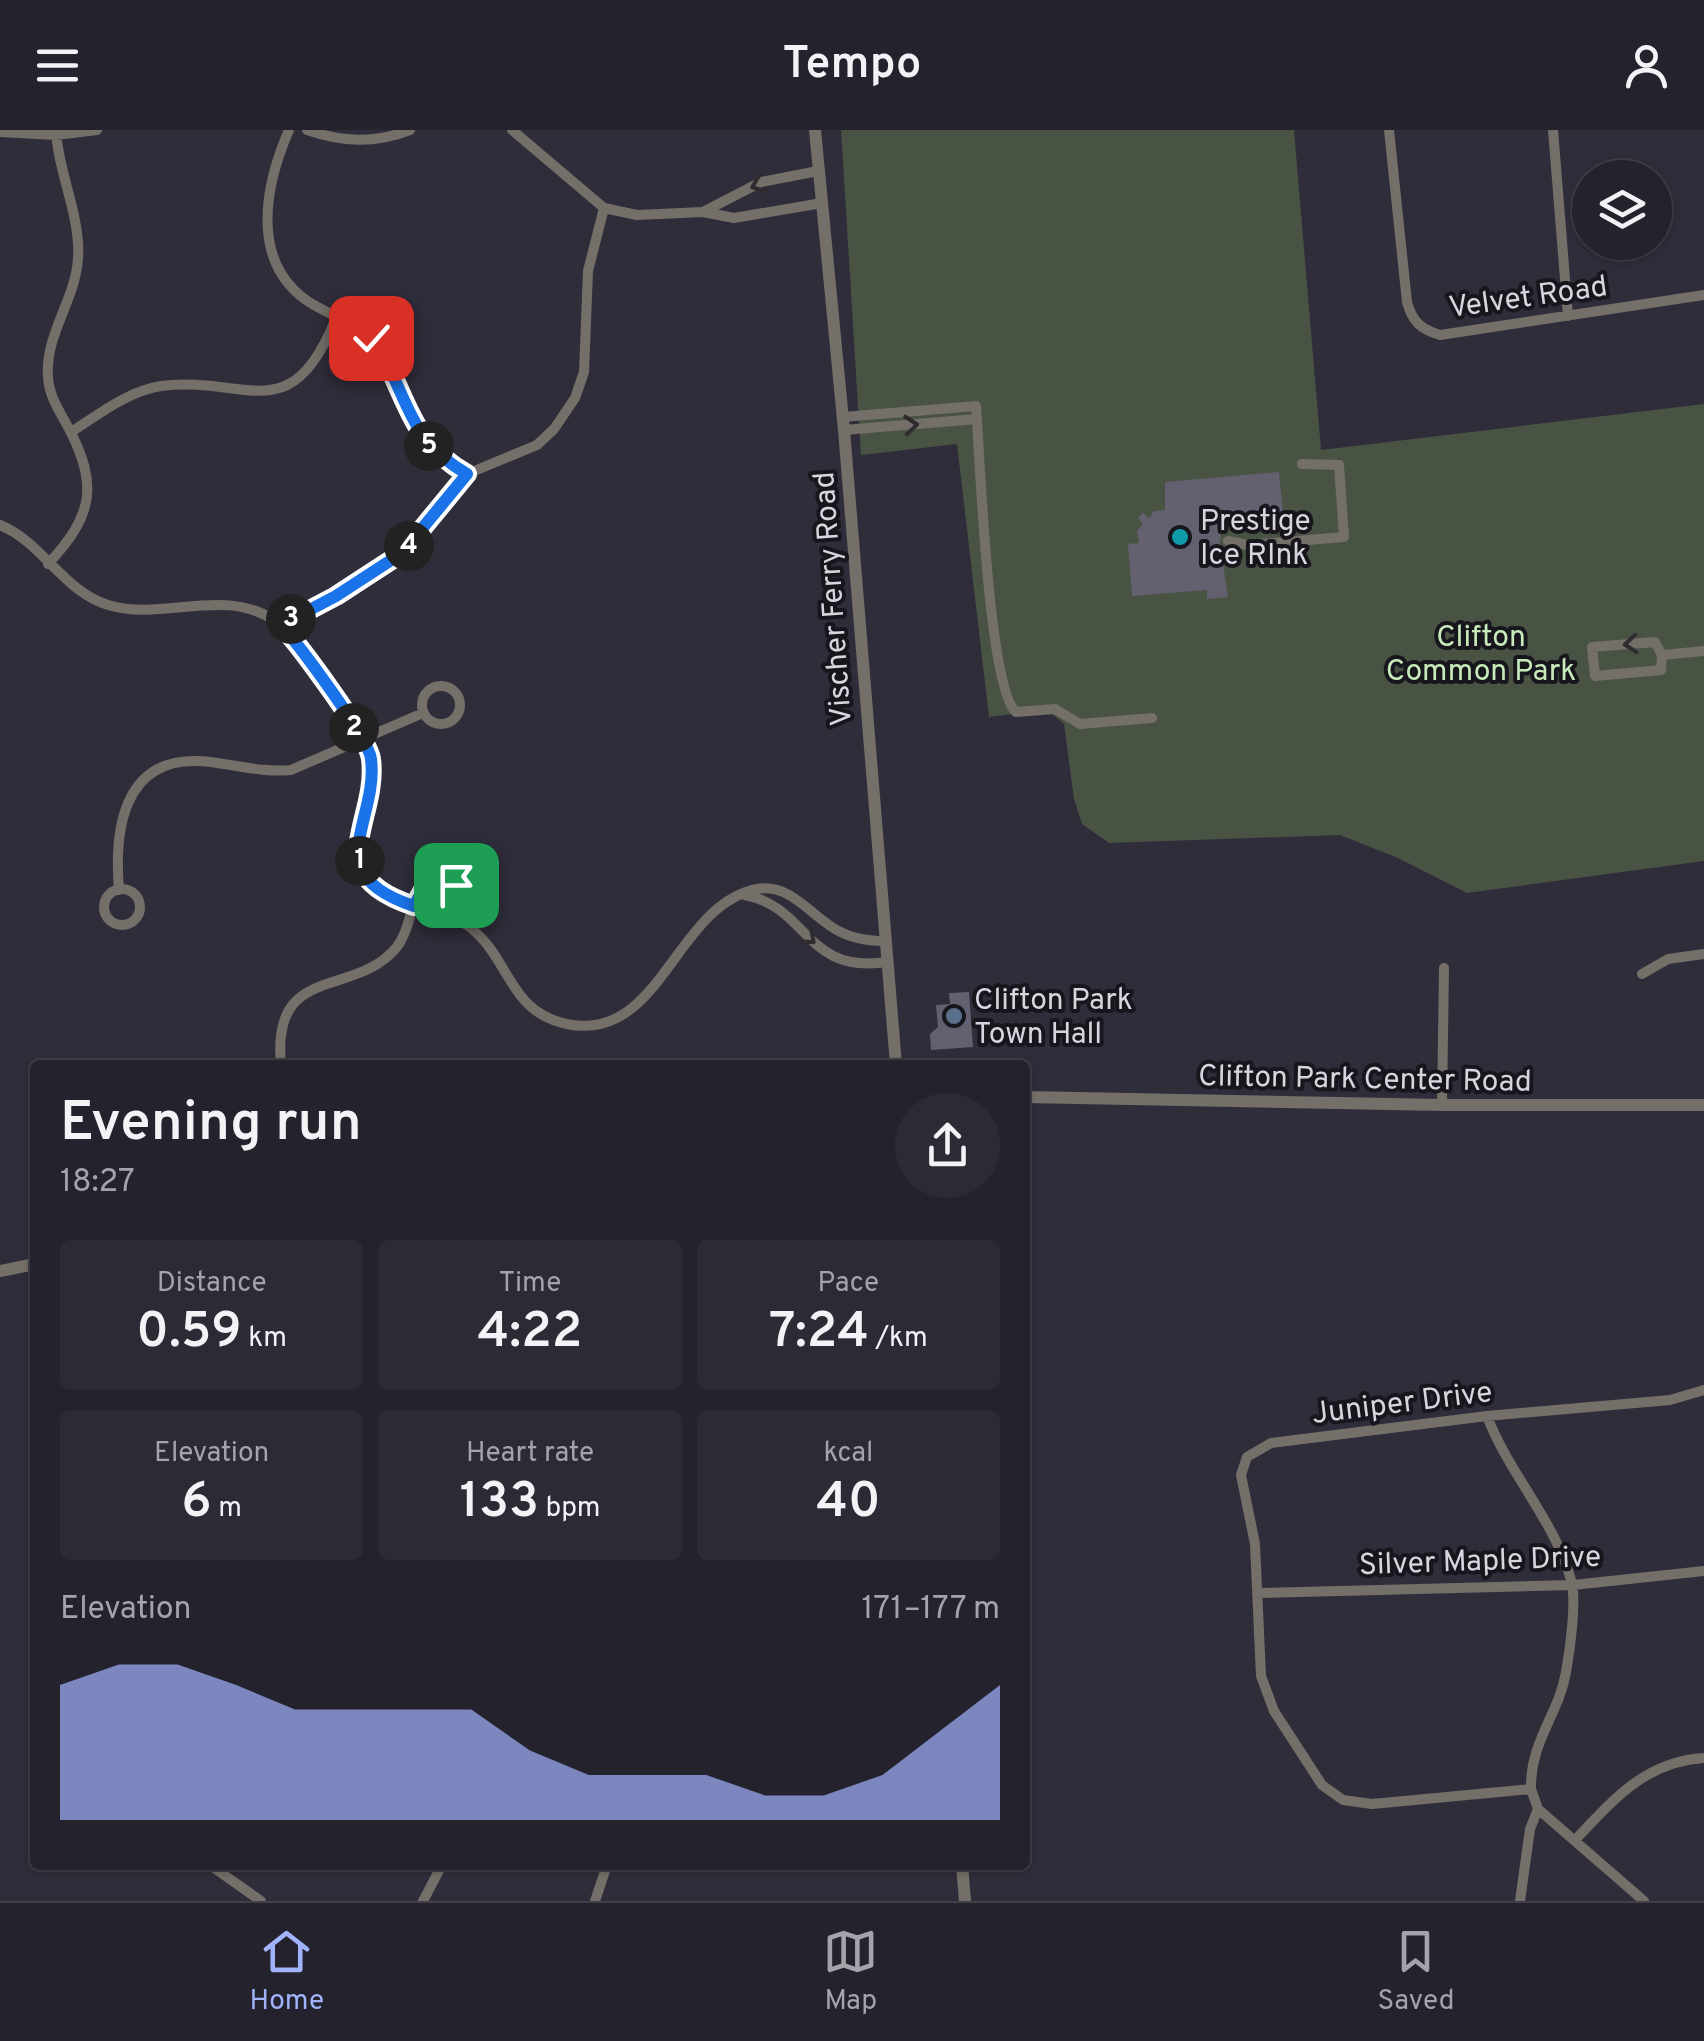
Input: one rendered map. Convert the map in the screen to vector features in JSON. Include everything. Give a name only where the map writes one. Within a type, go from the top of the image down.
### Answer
[{"type":"street","points":[[0,132],[97,130]]},
{"type":"street","points":[[289,130],[272,168],[267,198],[267,226],[273,252],[294,290],[371,338],[384,356],[426,444],[441,459],[467,474]]},
{"type":"street","points":[[307,130],[334,139],[363,140],[410,130]]},
{"type":"street","points":[[512,130],[604,208],[637,216],[703,212],[734,218],[822,203]]},
{"type":"street","name":"Vischer Ferry Road","points":[[815,130],[896,1060]]},
{"type":"street","name":"Velvet Road","points":[[1389,130],[1406,302],[1420,327],[1440,334],[1704,295]]},
{"type":"street","points":[[1553,130],[1568,316]]},
{"type":"street","points":[[48,564],[73,538],[88,506],[88,482],[70,432],[51,396],[48,380],[52,335],[69,299],[78,256],[56,132]]},
{"type":"street","points":[[703,212],[761,182],[818,170]]},
{"type":"street","points":[[281,625],[336,596],[402,553],[467,474],[537,445],[554,429],[575,398],[584,372],[588,271],[604,208]]},
{"type":"street","points":[[70,432],[141,391],[159,387],[204,387],[256,394],[274,390],[302,374],[313,362],[336,318]]},
{"type":"street","points":[[843,424],[976,406],[986,552],[1005,698],[1016,712],[1054,709],[1080,724],[1152,718]]},
{"type":"street","points":[[843,424],[977,419]]},
{"type":"street","points":[[1228,541],[1248,546],[1344,537],[1339,465],[1302,464]]},
{"type":"street","points":[[0,525],[22,537],[48,564],[105,604],[134,611],[229,604],[281,625],[371,758],[372,773],[358,834],[360,861],[380,892],[451,916],[477,934],[515,992],[531,1008],[561,1022],[591,1026],[618,1018],[633,1008],[718,904],[764,888],[778,890],[846,934],[885,941]]},
{"type":"street","points":[[1655,642],[1662,655],[1661,670],[1595,676],[1592,648],[1655,642]]},
{"type":"street","points":[[1662,655],[1704,651]]},
{"type":"street","points":[[118,890],[119,829],[135,789],[146,776],[181,762],[270,772],[291,770],[423,713]]},
{"type":"street","points":[[281,1060],[279,1035],[291,1006],[321,985],[393,952],[424,883],[437,874],[453,878],[456,885],[451,916]]},
{"type":"street","points":[[739,894],[778,905],[816,946],[843,962],[887,962]]},
{"type":"street","points":[[1642,974],[1668,958],[1704,954]]},
{"type":"street","points":[[1442,1105],[1444,968]]},
{"type":"street","name":"Clifton Park Center Road","points":[[1030,1098],[1704,1105]]},
{"type":"street","points":[[0,1271],[30,1265]]},
{"type":"street","name":"Juniper Drive","points":[[1258,1593],[1255,1544],[1242,1486],[1247,1456],[1271,1442],[1487,1416],[1670,1400],[1704,1390]]},
{"type":"street","points":[[1487,1416],[1500,1451],[1556,1541],[1573,1584],[1566,1678],[1535,1748],[1531,1789],[1538,1809],[1644,1901]]},
{"type":"street","name":"Silver Maple Drive","points":[[1258,1593],[1573,1584],[1704,1571]]},
{"type":"street","points":[[1258,1593],[1261,1676],[1282,1726],[1322,1784],[1343,1800],[1372,1804],[1531,1789]]},
{"type":"street","points":[[1576,1840],[1622,1792],[1653,1769],[1680,1759],[1704,1758]]},
{"type":"street","points":[[1520,1901],[1530,1829],[1538,1809]]},
{"type":"street","points":[[217,1870],[261,1901]]},
{"type":"street","points":[[423,1901],[439,1870]]},
{"type":"street","points":[[596,1901],[605,1870]]},
{"type":"street","points":[[962,1870],[965,1901]]},
{"type":"green space","name":"Clifton Common Park","points":[[841,130],[1294,130],[1321,450],[1704,404],[1704,861],[1467,893],[1398,858],[1340,835],[1109,843],[1082,824],[1074,799],[1064,724],[1046,709],[989,717],[957,444],[861,455]]},
{"type":"building","name":"Prestige Ice RInk","points":[[1279,472],[1284,524],[1221,528],[1228,597],[1207,599],[1207,590],[1132,596],[1128,544],[1139,543],[1137,531],[1143,524],[1138,518],[1143,513],[1149,518],[1154,511],[1165,510],[1165,482]]},
{"type":"building","name":"Clifton Park Town Hall","points":[[969,992],[973,1047],[931,1050],[930,1034],[938,1027],[936,1005],[950,1004],[949,993]]},
{"type":"place","name":"Prestige Ice RInk","points":[[1180,537]]},
{"type":"place","name":"Clifton Park Town Hall","points":[[954,1016]]},
{"type":"route","points":[[371,338],[384,356],[426,444],[441,459],[467,474],[402,553],[336,596],[281,625],[368,748],[371,785],[358,834],[364,871],[380,892],[414,906],[430,877],[445,875],[453,878],[456,885]]}]
